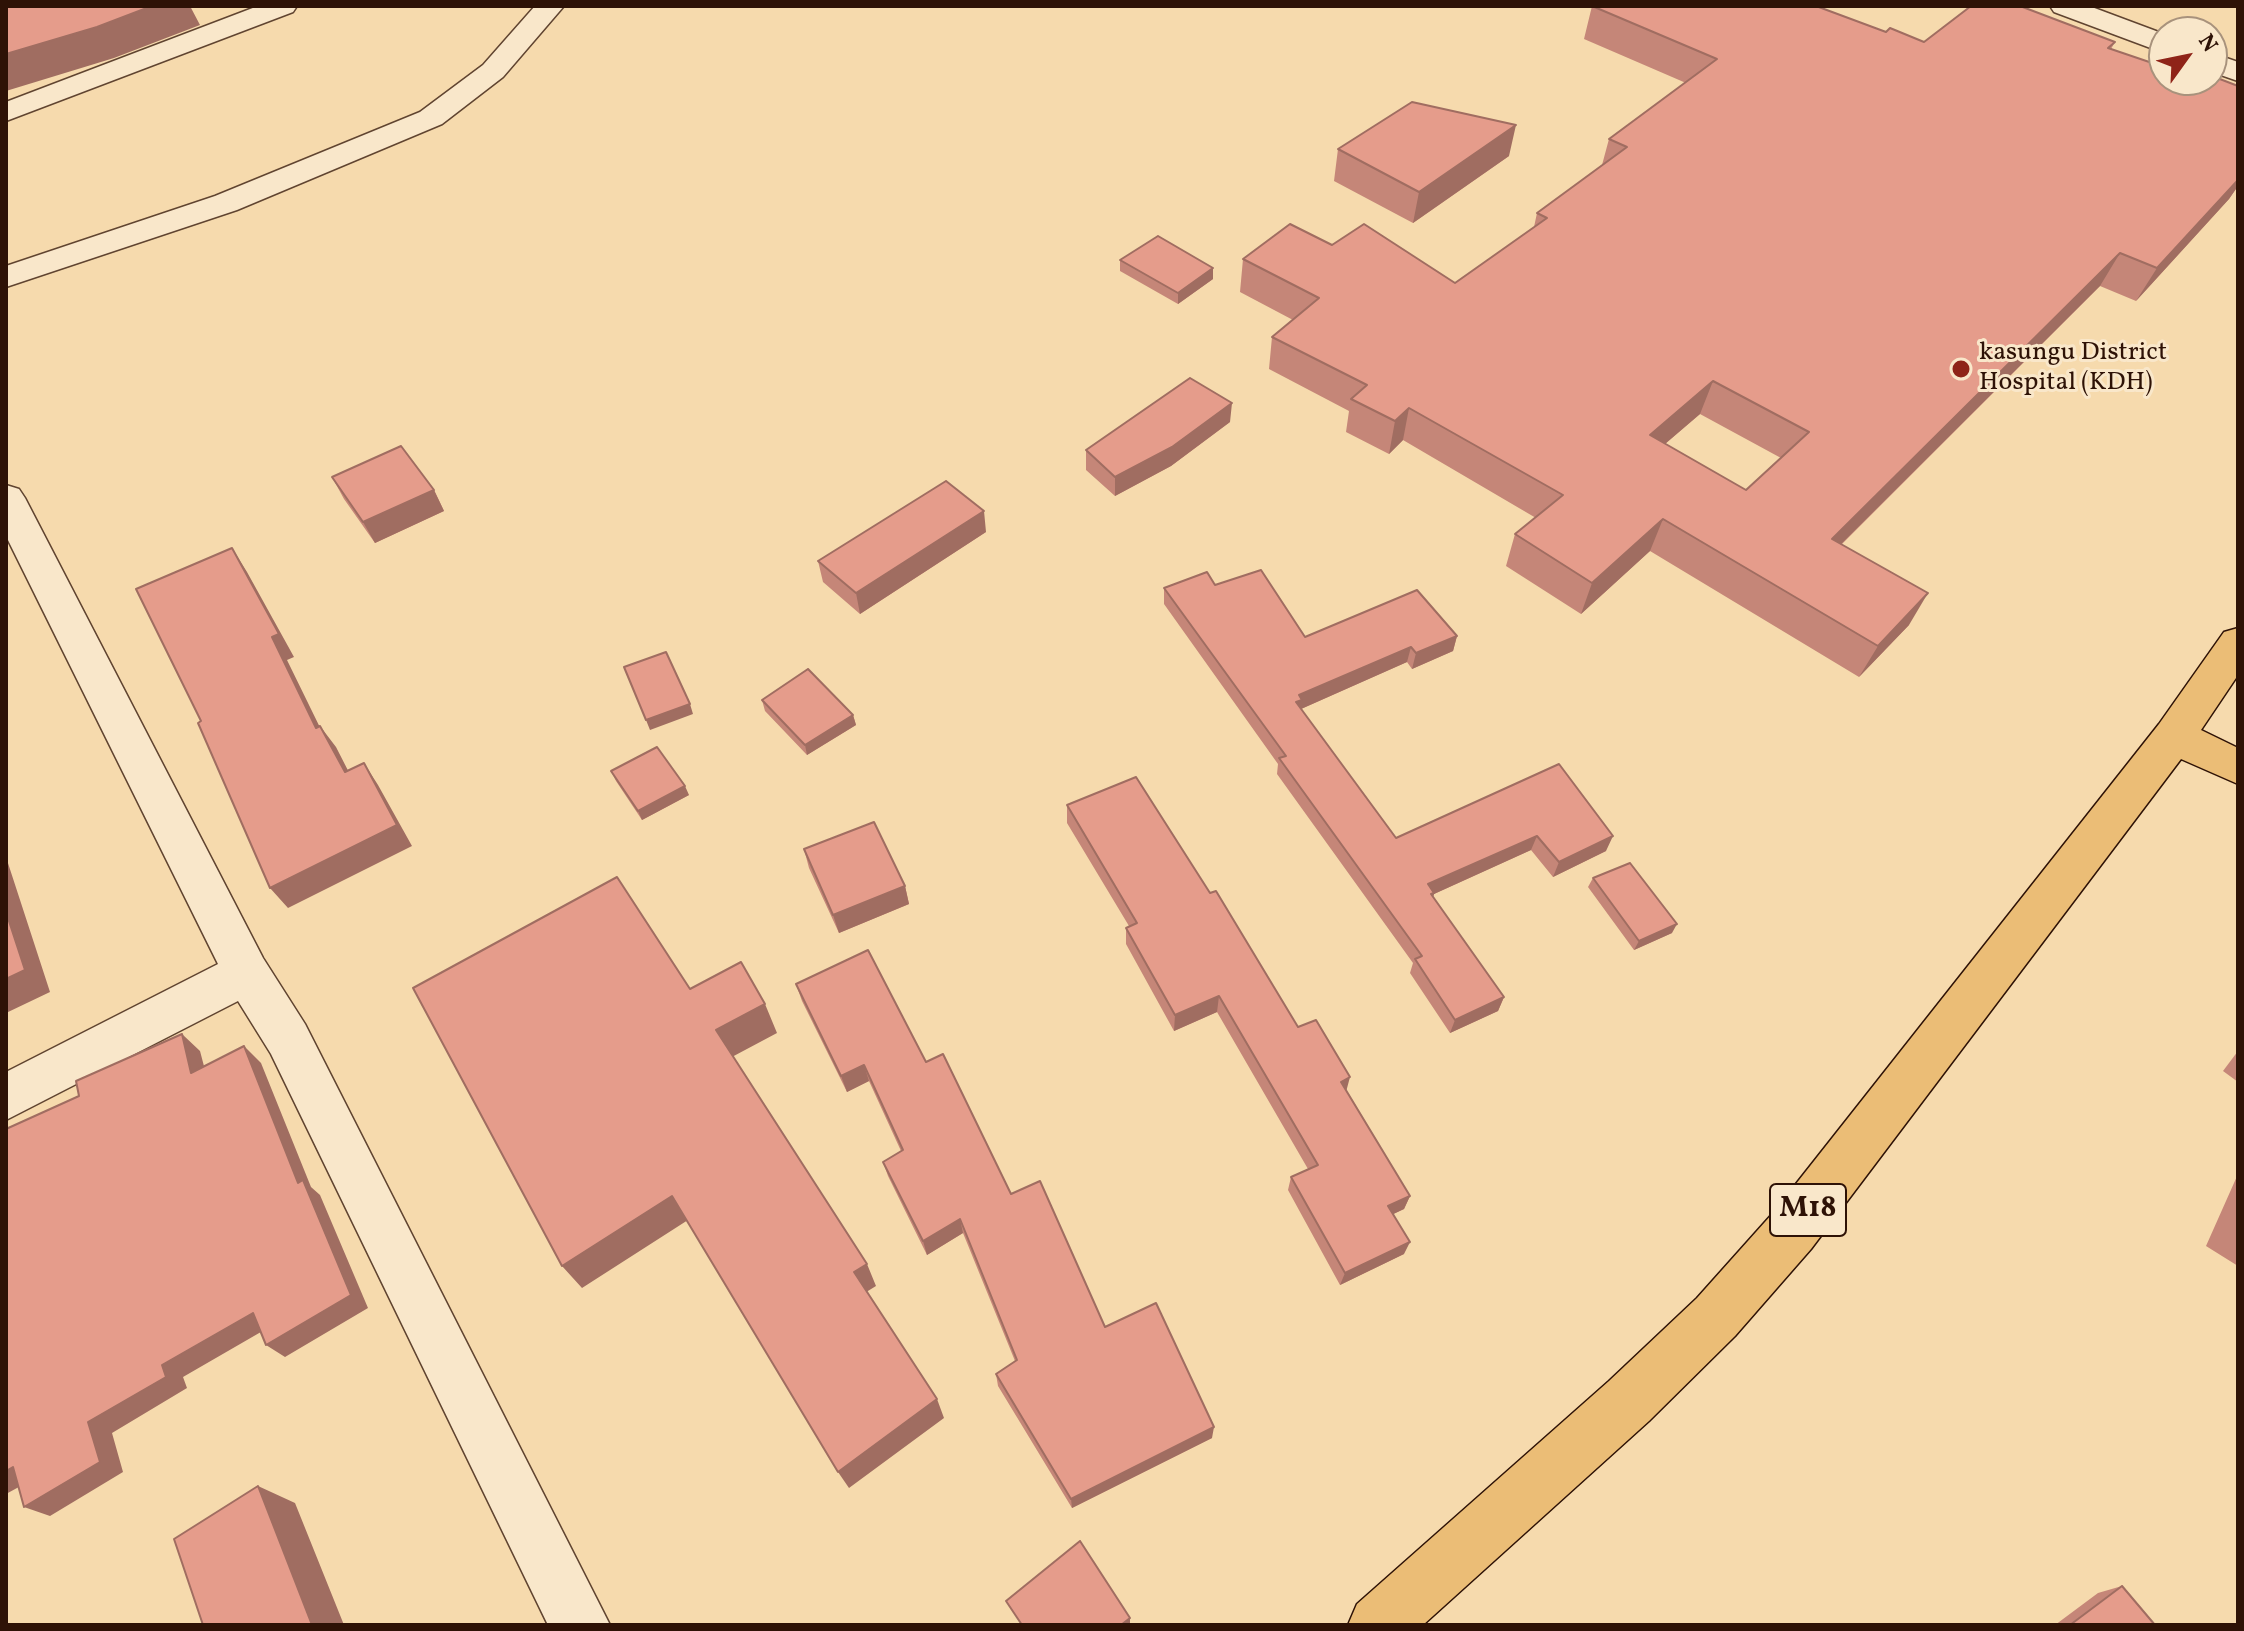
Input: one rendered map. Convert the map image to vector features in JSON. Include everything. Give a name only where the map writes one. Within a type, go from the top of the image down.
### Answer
[{"type":"main road","points":[[2238,643],[2174,736],[2238,767]]},
{"type":"main road","name":"M18","points":[[1378,1625],[1629,1401],[1716,1317],[1792,1231],[2174,736]]},
{"type":"street","points":[[6,112],[283,6]]},
{"type":"street","points":[[6,277],[226,203],[431,118],[493,71],[550,6]]},
{"type":"street","points":[[2064,6],[2148,38]]},
{"type":"street","points":[[6,498],[246,973],[288,1039],[580,1625]]},
{"type":"street","points":[[6,1097],[246,973]]},
{"type":"building","points":[[6,6],[152,6],[97,27],[6,54]]},
{"type":"building","points":[[1592,6],[1816,6],[1886,32],[1890,28],[1924,42],[1971,6],[2020,6],[2115,42],[2108,48],[2148,62],[2148,96],[2228,96],[2228,82],[2238,86],[2238,180],[2157,268],[2120,253],[1832,539],[1928,593],[1878,646],[1663,519],[1592,583],[1515,534],[1563,495],[1409,408],[1395,421],[1351,399],[1367,385],[1272,337],[1319,298],[1243,259],[1290,224],[1332,245],[1364,224],[1455,283],[1547,218],[1537,213],[1627,147],[1609,139],[1717,59]],"holes":[[[1713,381],[1809,432],[1746,490],[1650,435]]]},
{"type":"building","points":[[1412,102],[1516,125],[1419,192],[1338,149]]},
{"type":"building","points":[[1158,236],[1213,268],[1178,293],[1120,260]]},
{"type":"building","points":[[1190,378],[1232,403],[1172,447],[1115,477],[1086,450]]},
{"type":"building","points":[[401,446],[434,490],[363,522],[332,477]]},
{"type":"building","points":[[946,481],[984,511],[856,593],[818,561]]},
{"type":"building","points":[[232,548],[279,634],[272,637],[316,728],[320,726],[345,772],[364,763],[397,825],[270,888],[198,723],[201,721],[136,589]]},
{"type":"building","points":[[1261,570],[1305,637],[1417,590],[1457,636],[1416,653],[1411,647],[1299,695],[1302,700],[1296,702],[1396,838],[1559,764],[1613,836],[1559,862],[1537,836],[1428,884],[1434,893],[1431,894],[1504,997],[1455,1020],[1415,959],[1422,956],[1279,758],[1286,756],[1164,588],[1207,572],[1215,585]]},
{"type":"building","points":[[666,652],[690,704],[646,720],[624,667]]},
{"type":"building","points":[[808,669],[853,715],[805,745],[762,700]]},
{"type":"building","points":[[657,747],[685,786],[638,811],[611,771]]},
{"type":"building","points":[[1136,777],[1210,893],[1216,891],[1298,1027],[1316,1020],[1350,1077],[1341,1082],[1410,1196],[1388,1206],[1410,1242],[1345,1273],[1291,1177],[1318,1165],[1219,996],[1175,1015],[1126,928],[1137,923],[1067,805]]},
{"type":"building","points":[[874,822],[905,886],[833,915],[804,849]]},
{"type":"building","points":[[1630,863],[1677,924],[1639,941],[1593,878]]},
{"type":"building","points":[[617,877],[690,989],[741,962],[765,1004],[716,1030],[867,1264],[854,1272],[937,1399],[838,1472],[672,1196],[562,1266],[413,988]]},
{"type":"building","points":[[6,912],[25,970],[6,979]]},
{"type":"building","points":[[868,950],[926,1062],[943,1054],[1011,1194],[1040,1181],[1105,1327],[1156,1303],[1214,1427],[1071,1499],[996,1374],[1017,1360],[960,1219],[923,1241],[883,1162],[903,1150],[864,1065],[841,1076],[796,984]]},
{"type":"building","points":[[182,1034],[191,1073],[244,1046],[298,1183],[303,1180],[351,1295],[266,1345],[253,1313],[162,1365],[166,1377],[88,1422],[100,1462],[24,1507],[13,1467],[6,1471],[6,1129],[79,1096],[76,1081]]},
{"type":"building","points":[[258,1486],[312,1625],[203,1625],[174,1539]]},
{"type":"building","points":[[1080,1541],[1130,1618],[1121,1625],[1022,1625],[1006,1601]]},
{"type":"building","points":[[2122,1586],[2155,1625],[2070,1625]]},
{"type":"place","name":"kasungu District Hospital (KDH)","points":[[1961,369]]}]
